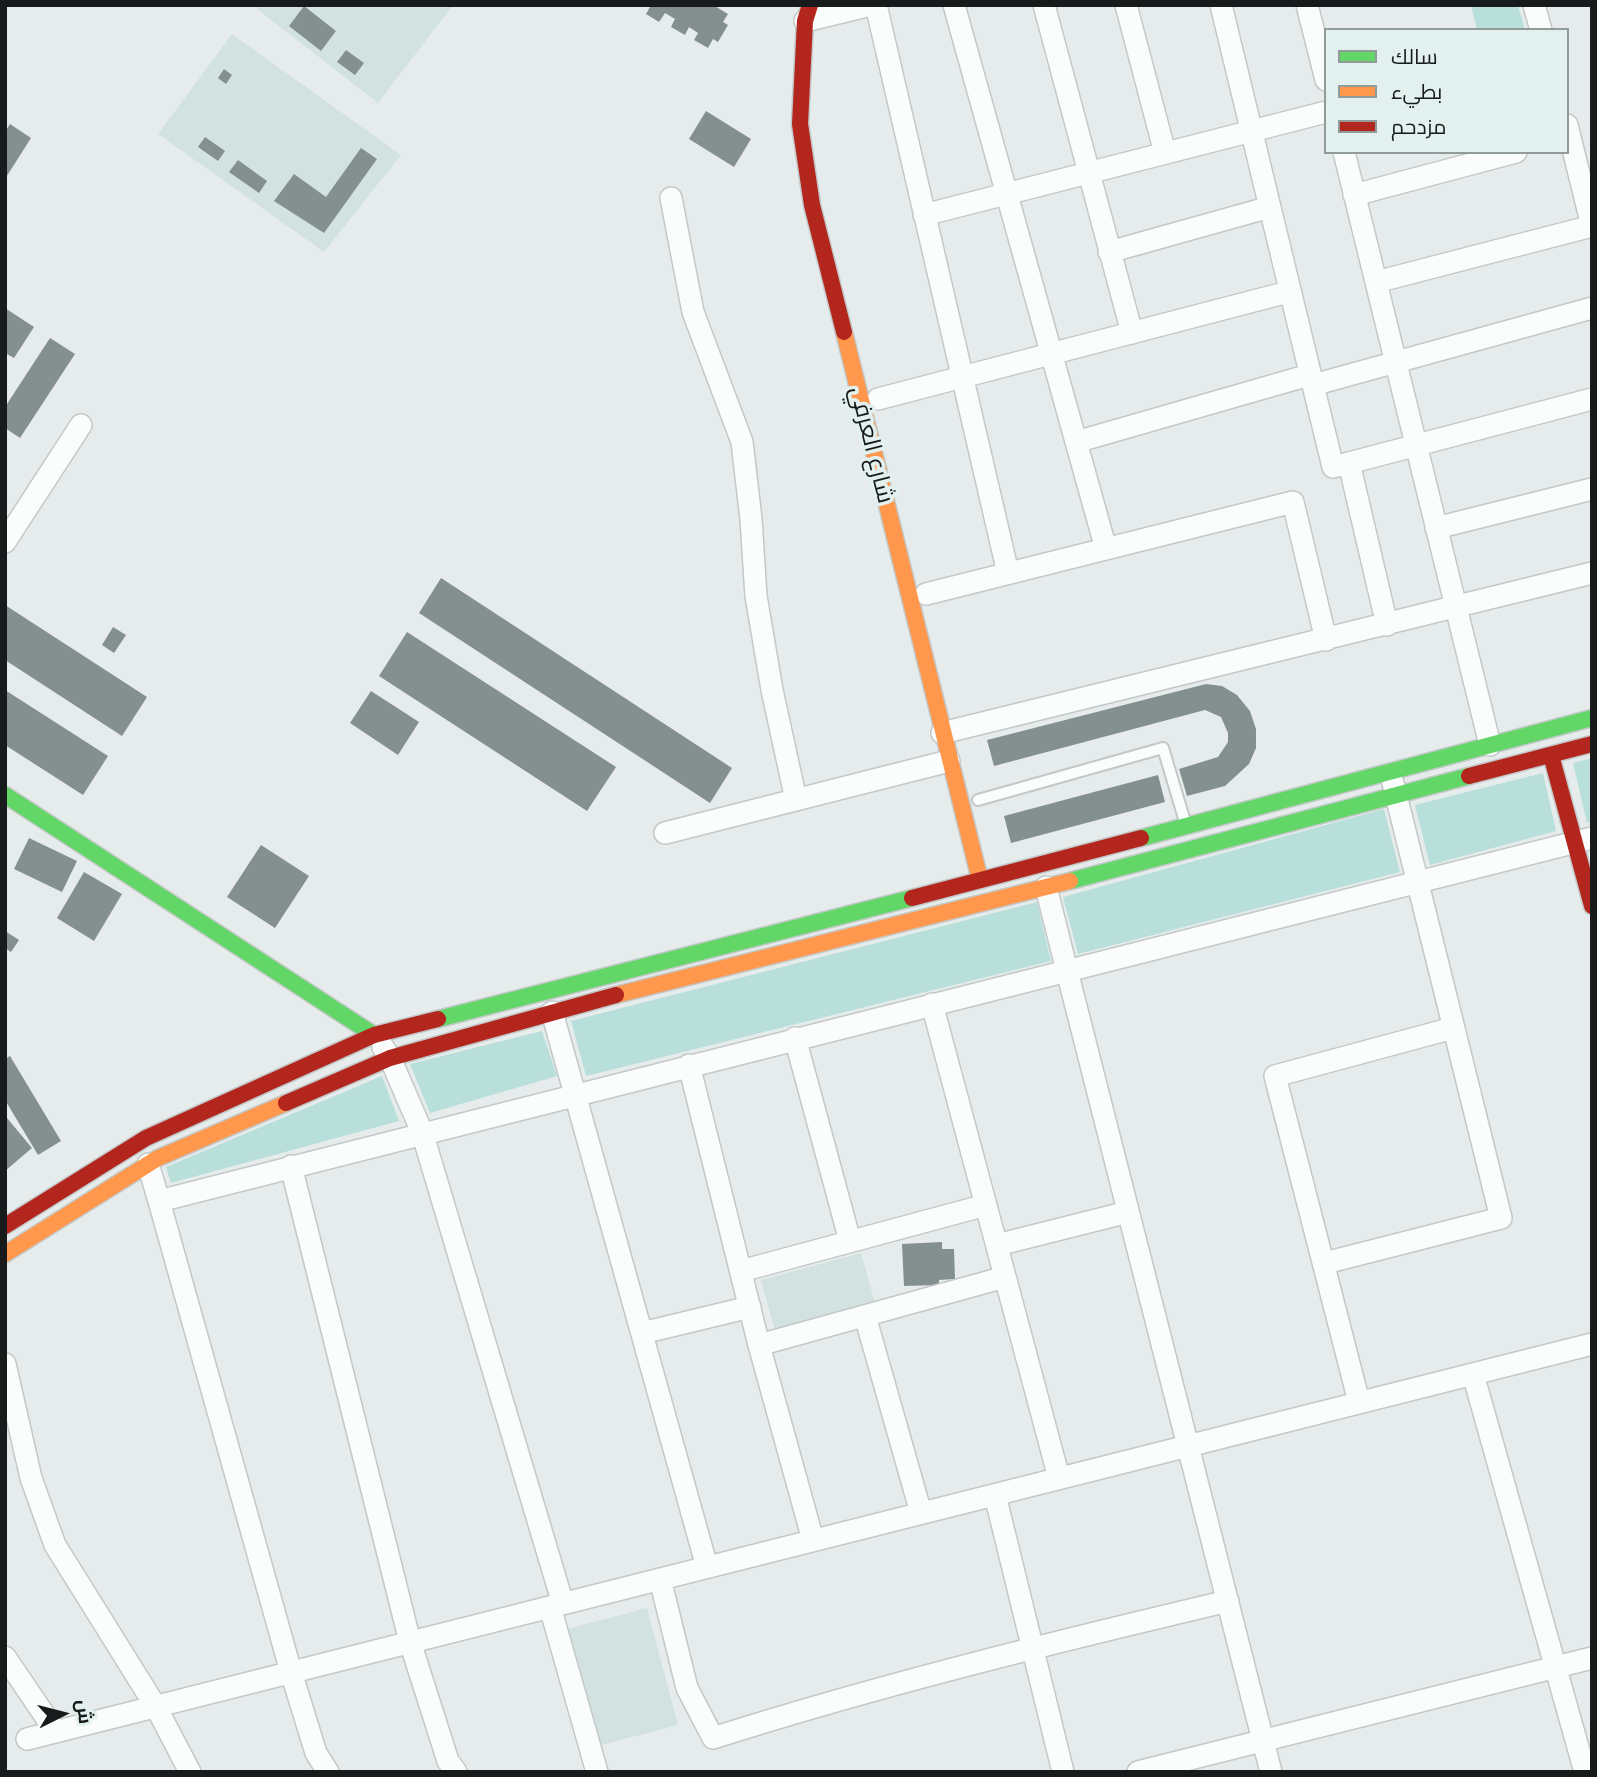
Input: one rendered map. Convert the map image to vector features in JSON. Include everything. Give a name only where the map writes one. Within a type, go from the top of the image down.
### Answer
[{"type":"main road","name":"شارع العرفي","points":[[819,16],[800,124],[812,205],[959,762],[980,880]]},
{"type":"main road","name":"شارع العرفي","points":[[877,393],[884,422]]},
{"type":"main road","name":"شارع العرفي","points":[[890,448],[926,594],[950,731]]},
{"type":"main road","points":[[5,1226],[146,1138],[374,1035],[980,880],[997,869],[1186,825],[1592,718]]},
{"type":"main road","points":[[5,1254],[148,1164],[390,1058],[552,1012],[1046,887],[1592,744]]},
{"type":"main road","points":[[1551,755],[1583,840],[1592,906]]},
{"type":"main road","points":[[5,795],[374,1035]]},
{"type":"street","points":[[819,16],[873,5],[1009,573]]},
{"type":"street","points":[[954,5],[1106,549]]},
{"type":"street","points":[[1044,5],[1132,333]]},
{"type":"street","points":[[1126,5],[1165,153]]},
{"type":"street","points":[[1221,5],[1254,131],[1289,292],[1333,467],[1592,399]]},
{"type":"street","points":[[1307,5],[1324,72]]},
{"type":"street","points":[[1534,5],[1540,28]]},
{"type":"street","points":[[925,215],[1324,113]]},
{"type":"street","points":[[1569,134],[1592,132]]},
{"type":"street","points":[[1376,282],[1592,226],[1569,138]]},
{"type":"street","points":[[1344,154],[1490,745]]},
{"type":"street","points":[[1354,195],[1508,154]]},
{"type":"street","points":[[671,198],[693,312],[741,442],[751,519],[756,596],[772,690],[796,800]]},
{"type":"street","points":[[1109,253],[1270,207]]},
{"type":"street","points":[[877,393],[961,375],[1289,292]]},
{"type":"street","points":[[1076,442],[1311,380],[1395,363],[1592,308]]},
{"type":"street","points":[[5,542],[81,425]]},
{"type":"street","points":[[1349,463],[1387,625]]},
{"type":"street","points":[[1436,528],[1592,489]]},
{"type":"street","points":[[926,594],[1293,502],[1326,640]]},
{"type":"street","points":[[950,731],[1592,573]]},
{"type":"street","points":[[665,833],[959,762]]},
{"type":"street","points":[[1325,1263],[1501,1217],[1389,771]]},
{"type":"street","points":[[159,1201],[422,1132],[1583,840]]},
{"type":"street","points":[[1046,887],[1271,1772]]},
{"type":"street","points":[[932,1004],[1059,1478]]},
{"type":"street","points":[[552,1012],[707,1567]]},
{"type":"street","points":[[1359,1402],[1275,1076],[1453,1028]]},
{"type":"street","points":[[374,1035],[390,1058],[422,1132],[557,1605],[597,1772]]},
{"type":"street","points":[[795,1038],[850,1241]]},
{"type":"street","points":[[690,1065],[759,1345],[813,1541]]},
{"type":"street","points":[[148,1164],[290,1672],[316,1754],[328,1772]]},
{"type":"street","points":[[291,1166],[410,1642],[448,1761],[456,1772]]},
{"type":"street","points":[[741,1271],[986,1205]]},
{"type":"street","points":[[997,1245],[1129,1212]]},
{"type":"street","points":[[759,1345],[1005,1277]]},
{"type":"street","points":[[642,1333],[750,1307]]},
{"type":"street","points":[[865,1315],[920,1513]]},
{"type":"street","points":[[27,1739],[1592,1344]]},
{"type":"street","points":[[5,1364],[31,1478],[55,1545],[156,1707],[190,1772]]},
{"type":"street","points":[[1473,1374],[1585,1772]]},
{"type":"street","points":[[995,1494],[1062,1772]]},
{"type":"street","points":[[660,1579],[687,1688],[713,1738],[814,1706],[1032,1647],[1228,1601]]},
{"type":"street","points":[[5,1657],[56,1732]]},
{"type":"street","points":[[1138,1772],[1592,1658]]},
{"type":"lane","points":[[978,800],[1163,748],[1186,825]]},
{"type":"shaded area","points":[[260,5],[453,5],[378,103],[257,9]]},
{"type":"shaded area","points":[[232,34],[401,155],[324,252],[158,134]]},
{"type":"shaded area","points":[[861,1253],[875,1303],[775,1331],[761,1280]]},
{"type":"shaded area","points":[[647,1608],[678,1725],[598,1746],[567,1629]]},
{"type":"green space","points":[[1471,5],[1518,5],[1524,28],[1477,28]]},
{"type":"green space","points":[[1592,758],[1592,821],[1587,823],[1573,763]]},
{"type":"green space","points":[[1543,773],[1556,831],[1430,865],[1415,805]]},
{"type":"green space","points":[[1384,809],[1400,872],[1078,954],[1063,897]]},
{"type":"green space","points":[[1037,902],[1051,961],[586,1076],[571,1021]]},
{"type":"green space","points":[[542,1031],[557,1076],[430,1113],[410,1064]]},
{"type":"green space","points":[[382,1076],[399,1121],[171,1183],[166,1167]]},
{"type":"building","points":[[651,5],[713,5],[728,14],[723,22],[728,25],[718,42],[713,39],[708,48],[694,40],[698,33],[689,27],[685,35],[671,27],[675,19],[665,13],[659,22],[646,14]]},
{"type":"building","points":[[304,6],[336,31],[321,51],[289,26]]},
{"type":"building","points":[[346,50],[364,63],[355,75],[337,62]]},
{"type":"building","points":[[224,69],[232,75],[226,84],[218,78]]},
{"type":"building","points":[[706,111],[751,139],[734,167],[689,139]]},
{"type":"building","points":[[10,124],[31,138],[5,179],[5,132]]},
{"type":"building","points":[[205,137],[225,151],[218,161],[198,147]]},
{"type":"building","points":[[361,148],[377,159],[324,233],[274,201],[294,174],[326,197]]},
{"type":"building","points":[[238,160],[267,181],[259,193],[229,172]]},
{"type":"building","points":[[5,308],[34,327],[14,358],[5,353]]},
{"type":"building","points":[[50,338],[75,354],[20,438],[5,428],[5,407]]},
{"type":"building","points":[[441,578],[732,768],[710,803],[419,613]]},
{"type":"building","points":[[5,605],[147,697],[122,736],[5,660]]},
{"type":"building","points":[[113,627],[126,635],[114,653],[102,645]]},
{"type":"building","points":[[407,632],[616,767],[587,811],[379,676]]},
{"type":"building","points":[[1206,684],[1222,686],[1237,695],[1250,711],[1256,729],[1256,748],[1249,764],[1225,786],[1187,796],[1179,769],[1218,757],[1228,742],[1228,733],[1221,717],[1205,710],[994,766],[987,740]]},
{"type":"building","points":[[5,690],[108,756],[83,795],[5,745]]},
{"type":"building","points":[[371,691],[419,722],[398,755],[350,723]]},
{"type":"building","points":[[1158,775],[1165,802],[1011,843],[1004,816]]},
{"type":"building","points":[[29,838],[77,861],[62,892],[14,869]]},
{"type":"building","points":[[261,845],[309,876],[275,928],[227,897]]},
{"type":"building","points":[[84,872],[122,894],[94,941],[57,918]]},
{"type":"building","points":[[5,931],[19,940],[11,952],[5,948]]},
{"type":"building","points":[[10,1056],[61,1141],[38,1155],[5,1100],[5,1059]]},
{"type":"building","points":[[7,1118],[32,1148],[5,1171],[5,1120]]},
{"type":"building","points":[[942,1242],[942,1249],[954,1249],[955,1279],[939,1280],[939,1285],[904,1286],[902,1244]]},
{"type":"traffic: fast","points":[[1141,838],[1592,718]]},
{"type":"traffic: fast","points":[[1070,881],[1469,776]]},
{"type":"traffic: fast","points":[[5,795],[374,1035]]},
{"type":"traffic: fast","points":[[438,1019],[912,898]]},
{"type":"traffic: slow","points":[[844,332],[980,880]]},
{"type":"traffic: slow","points":[[616,995],[1070,881]]},
{"type":"traffic: slow","points":[[5,1254],[158,1158],[286,1103]]},
{"type":"traffic: jam","points":[[810,5],[805,21],[800,124],[812,205],[844,332]]},
{"type":"traffic: jam","points":[[1469,776],[1592,744]]},
{"type":"traffic: jam","points":[[1551,755],[1592,906]]},
{"type":"traffic: jam","points":[[912,898],[1141,838]]},
{"type":"traffic: jam","points":[[286,1103],[390,1058],[616,995]]},
{"type":"traffic: jam","points":[[5,1226],[146,1138],[374,1035],[438,1019]]}]
